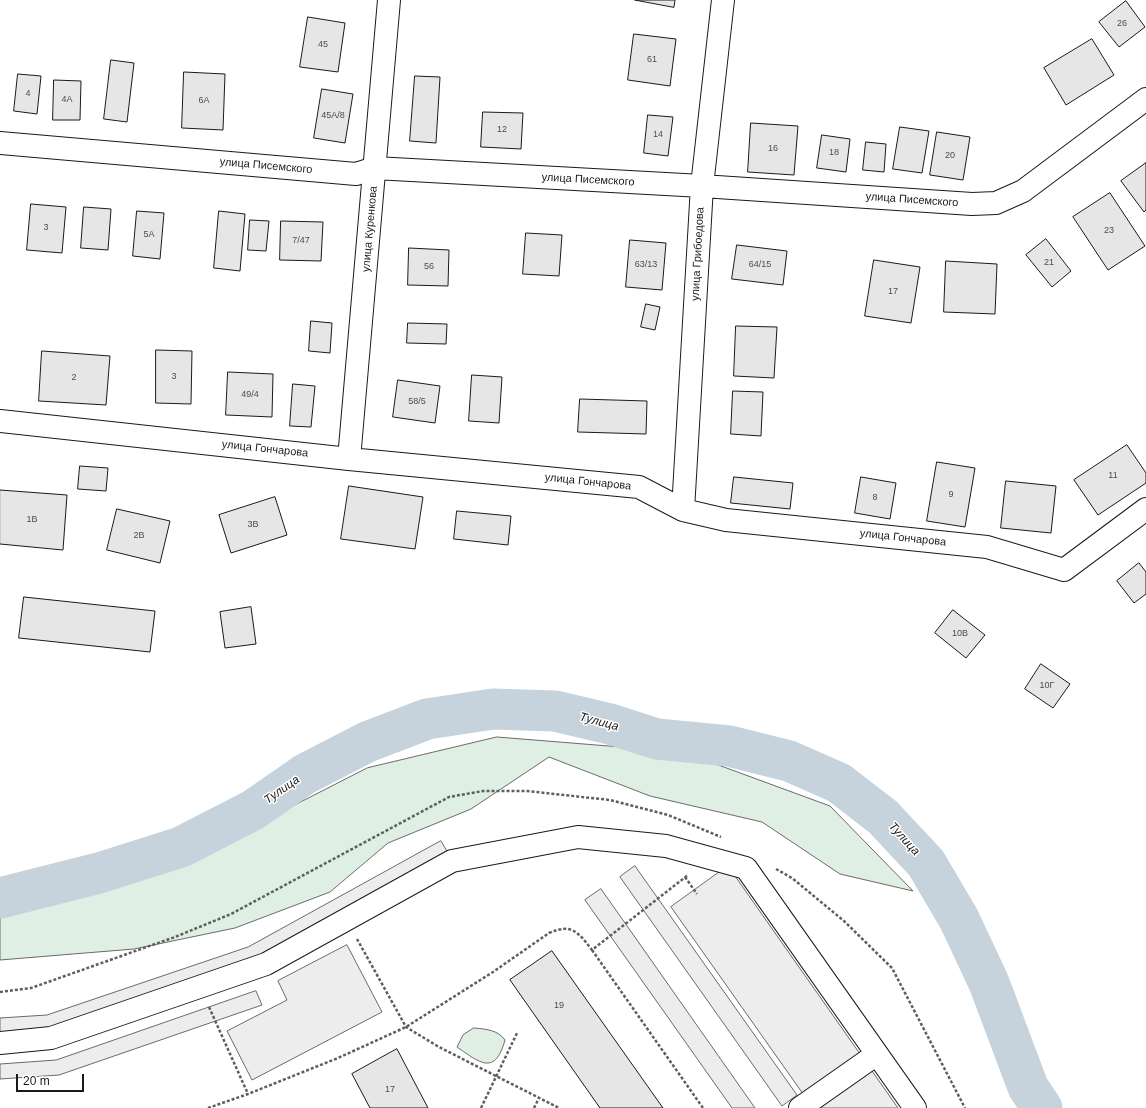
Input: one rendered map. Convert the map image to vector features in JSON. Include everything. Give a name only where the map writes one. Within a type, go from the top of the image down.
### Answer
[{"type":"street","name":"улица Куренкова","points":[[349,458],[376,168],[389,0]]},
{"type":"street","name":"улица Грибоедова","points":[[683,510],[702,186],[723,0]]},
{"type":"street","name":"улица Писемского","points":[[0,143],[356,174],[376,168],[702,186],[972,204],[996,203],[1023,191],[1146,99]]},
{"type":"street","name":"улица Гончарова","points":[[0,421],[639,487],[683,510],[726,520],[987,547],[1064,570],[1146,509]]},
{"type":"street","points":[[0,1043],[51,1038],[266,964],[452,861],[578,837],[666,846],[746,868],[915,1108]]},
{"type":"street","points":[[800,1108],[877,1054]]},
{"type":"path","points":[[0,992],[31,988],[175,937],[230,914],[449,797],[483,791],[527,790],[610,800],[668,815],[723,837]]},
{"type":"path","points":[[592,950],[711,858]]},
{"type":"path","points":[[773,867],[792,878],[844,921],[892,968],[965,1108]]},
{"type":"path","points":[[686,877],[697,894]]},
{"type":"path","points":[[346,920],[406,1027],[439,1047],[559,1108]]},
{"type":"path","points":[[208,1108],[248,1094],[338,1058],[406,1027],[493,972],[549,933],[565,928],[573,930],[592,950],[704,1108]]},
{"type":"path","points":[[200,987],[248,1094]]},
{"type":"path","points":[[481,1108],[517,1033]]},
{"type":"path","points":[[534,1108],[539,1098]]},
{"type":"green space","points":[[497,737],[683,752],[830,806],[913,891],[840,874],[762,822],[650,796],[549,757],[471,809],[388,843],[330,892],[235,928],[134,949],[0,960],[0,908],[185,861],[367,768]]},
{"type":"green space","points":[[474,1028],[495,1032],[505,1040],[497,1059],[486,1063],[473,1058],[457,1047],[463,1035]]},
{"type":"shaded area","points":[[441,841],[447,851],[253,960],[51,1030],[0,1033],[0,1018],[47,1015],[248,947]]},
{"type":"shaded area","points":[[635,866],[797,1095],[782,1106],[620,877]]},
{"type":"shaded area","points":[[728,866],[898,1108],[813,1108],[671,907]]},
{"type":"shaded area","points":[[601,889],[755,1108],[732,1108],[585,900]]},
{"type":"shaded area","points":[[347,945],[382,1012],[252,1080],[227,1031],[287,1000],[278,981]]},
{"type":"shaded area","points":[[256,991],[262,1005],[59,1075],[0,1079],[0,1064],[56,1060]]},
{"type":"building","points":[[635,0],[675,0],[674,7]]},
{"type":"building","points":[[1126,1],[1145,27],[1119,47],[1099,22]]},
{"type":"building","points":[[308,17],[345,23],[338,72],[300,67]]},
{"type":"building","points":[[634,34],[676,39],[670,86],[628,80]]},
{"type":"building","points":[[1092,39],[1114,75],[1066,105],[1044,68]]},
{"type":"building","points":[[111,60],[134,63],[127,122],[104,119]]},
{"type":"building","points":[[184,72],[225,74],[223,130],[182,128]]},
{"type":"building","points":[[18,74],[41,76],[37,114],[14,111]]},
{"type":"building","points":[[415,76],[440,77],[436,143],[410,141]]},
{"type":"building","points":[[54,80],[81,81],[80,120],[53,120]]},
{"type":"building","points":[[322,89],[353,94],[345,143],[314,138]]},
{"type":"building","points":[[483,112],[523,113],[521,149],[481,147]]},
{"type":"building","points":[[648,115],[673,117],[668,156],[644,153]]},
{"type":"building","points":[[751,123],[798,126],[794,175],[748,172]]},
{"type":"building","points":[[900,127],[929,131],[922,173],[893,169]]},
{"type":"building","points":[[937,132],[970,137],[963,180],[930,175]]},
{"type":"building","points":[[822,135],[850,139],[846,172],[817,168]]},
{"type":"building","points":[[866,142],[886,144],[884,172],[863,170]]},
{"type":"building","points":[[1146,163],[1146,210],[1144,212],[1121,181]]},
{"type":"building","points":[[1110,193],[1145,246],[1108,270],[1073,217]]},
{"type":"building","points":[[31,204],[66,207],[62,253],[27,250]]},
{"type":"building","points":[[84,207],[111,209],[108,250],[81,248]]},
{"type":"building","points":[[137,211],[164,213],[160,259],[133,256]]},
{"type":"building","points":[[219,211],[245,214],[240,271],[214,268]]},
{"type":"building","points":[[250,220],[269,221],[266,251],[248,250]]},
{"type":"building","points":[[281,221],[323,222],[321,261],[280,260]]},
{"type":"building","points":[[526,233],[562,235],[559,276],[523,274]]},
{"type":"building","points":[[1046,239],[1071,271],[1052,287],[1026,255]]},
{"type":"building","points":[[630,240],[666,243],[662,290],[626,287]]},
{"type":"building","points":[[737,245],[787,251],[783,285],[732,279]]},
{"type":"building","points":[[409,248],[449,250],[448,286],[408,285]]},
{"type":"building","points":[[874,260],[920,267],[911,323],[865,316]]},
{"type":"building","points":[[946,261],[997,264],[995,314],[944,312]]},
{"type":"building","points":[[646,304],[660,307],[655,330],[641,327]]},
{"type":"building","points":[[311,321],[332,323],[330,353],[309,351]]},
{"type":"building","points":[[408,323],[447,324],[446,344],[407,343]]},
{"type":"building","points":[[736,326],[777,327],[774,378],[734,376]]},
{"type":"building","points":[[156,350],[192,351],[191,404],[156,403]]},
{"type":"building","points":[[42,351],[110,356],[106,405],[39,401]]},
{"type":"building","points":[[228,372],[273,374],[272,417],[226,415]]},
{"type":"building","points":[[472,375],[502,377],[499,423],[469,421]]},
{"type":"building","points":[[398,380],[440,386],[435,423],[393,417]]},
{"type":"building","points":[[293,384],[315,386],[311,427],[290,426]]},
{"type":"building","points":[[733,391],[763,392],[761,436],[731,434]]},
{"type":"building","points":[[580,399],[647,401],[646,434],[578,432]]},
{"type":"building","points":[[1127,445],[1146,473],[1146,483],[1098,515],[1074,480]]},
{"type":"building","points":[[937,462],[975,468],[965,527],[927,521]]},
{"type":"building","points":[[80,466],[108,468],[106,491],[78,489]]},
{"type":"building","points":[[734,477],[793,483],[790,509],[731,503]]},
{"type":"building","points":[[861,477],[896,483],[890,519],[855,513]]},
{"type":"building","points":[[1006,481],[1056,486],[1051,533],[1001,528]]},
{"type":"building","points":[[349,486],[423,497],[415,549],[341,539]]},
{"type":"building","points":[[0,490],[67,495],[63,550],[0,544]]},
{"type":"building","points":[[275,497],[287,535],[231,553],[219,515]]},
{"type":"building","points":[[117,509],[170,521],[160,563],[107,550]]},
{"type":"building","points":[[457,511],[511,516],[508,545],[454,539]]},
{"type":"building","points":[[1139,563],[1146,572],[1146,594],[1134,603],[1117,581]]},
{"type":"building","points":[[24,597],[155,611],[150,652],[19,638]]},
{"type":"building","points":[[251,607],[256,644],[225,648],[220,612]]},
{"type":"building","points":[[953,610],[985,635],[966,658],[935,633]]},
{"type":"building","points":[[1041,664],[1070,684],[1053,708],[1025,689]]},
{"type":"building","points":[[552,951],[663,1108],[600,1108],[510,980]]},
{"type":"building","points":[[397,1049],[428,1108],[370,1108],[352,1074]]},
{"type":"waterway","name":"Тулица","points":[[0,898],[99,873],[181,847],[253,810],[305,774],[367,742],[427,719],[493,709],[555,711],[610,724],[657,739],[729,746],[789,761],[839,783],[883,817],[926,863],[959,919],[989,983],[1028,1087],[1042,1108]]}]
